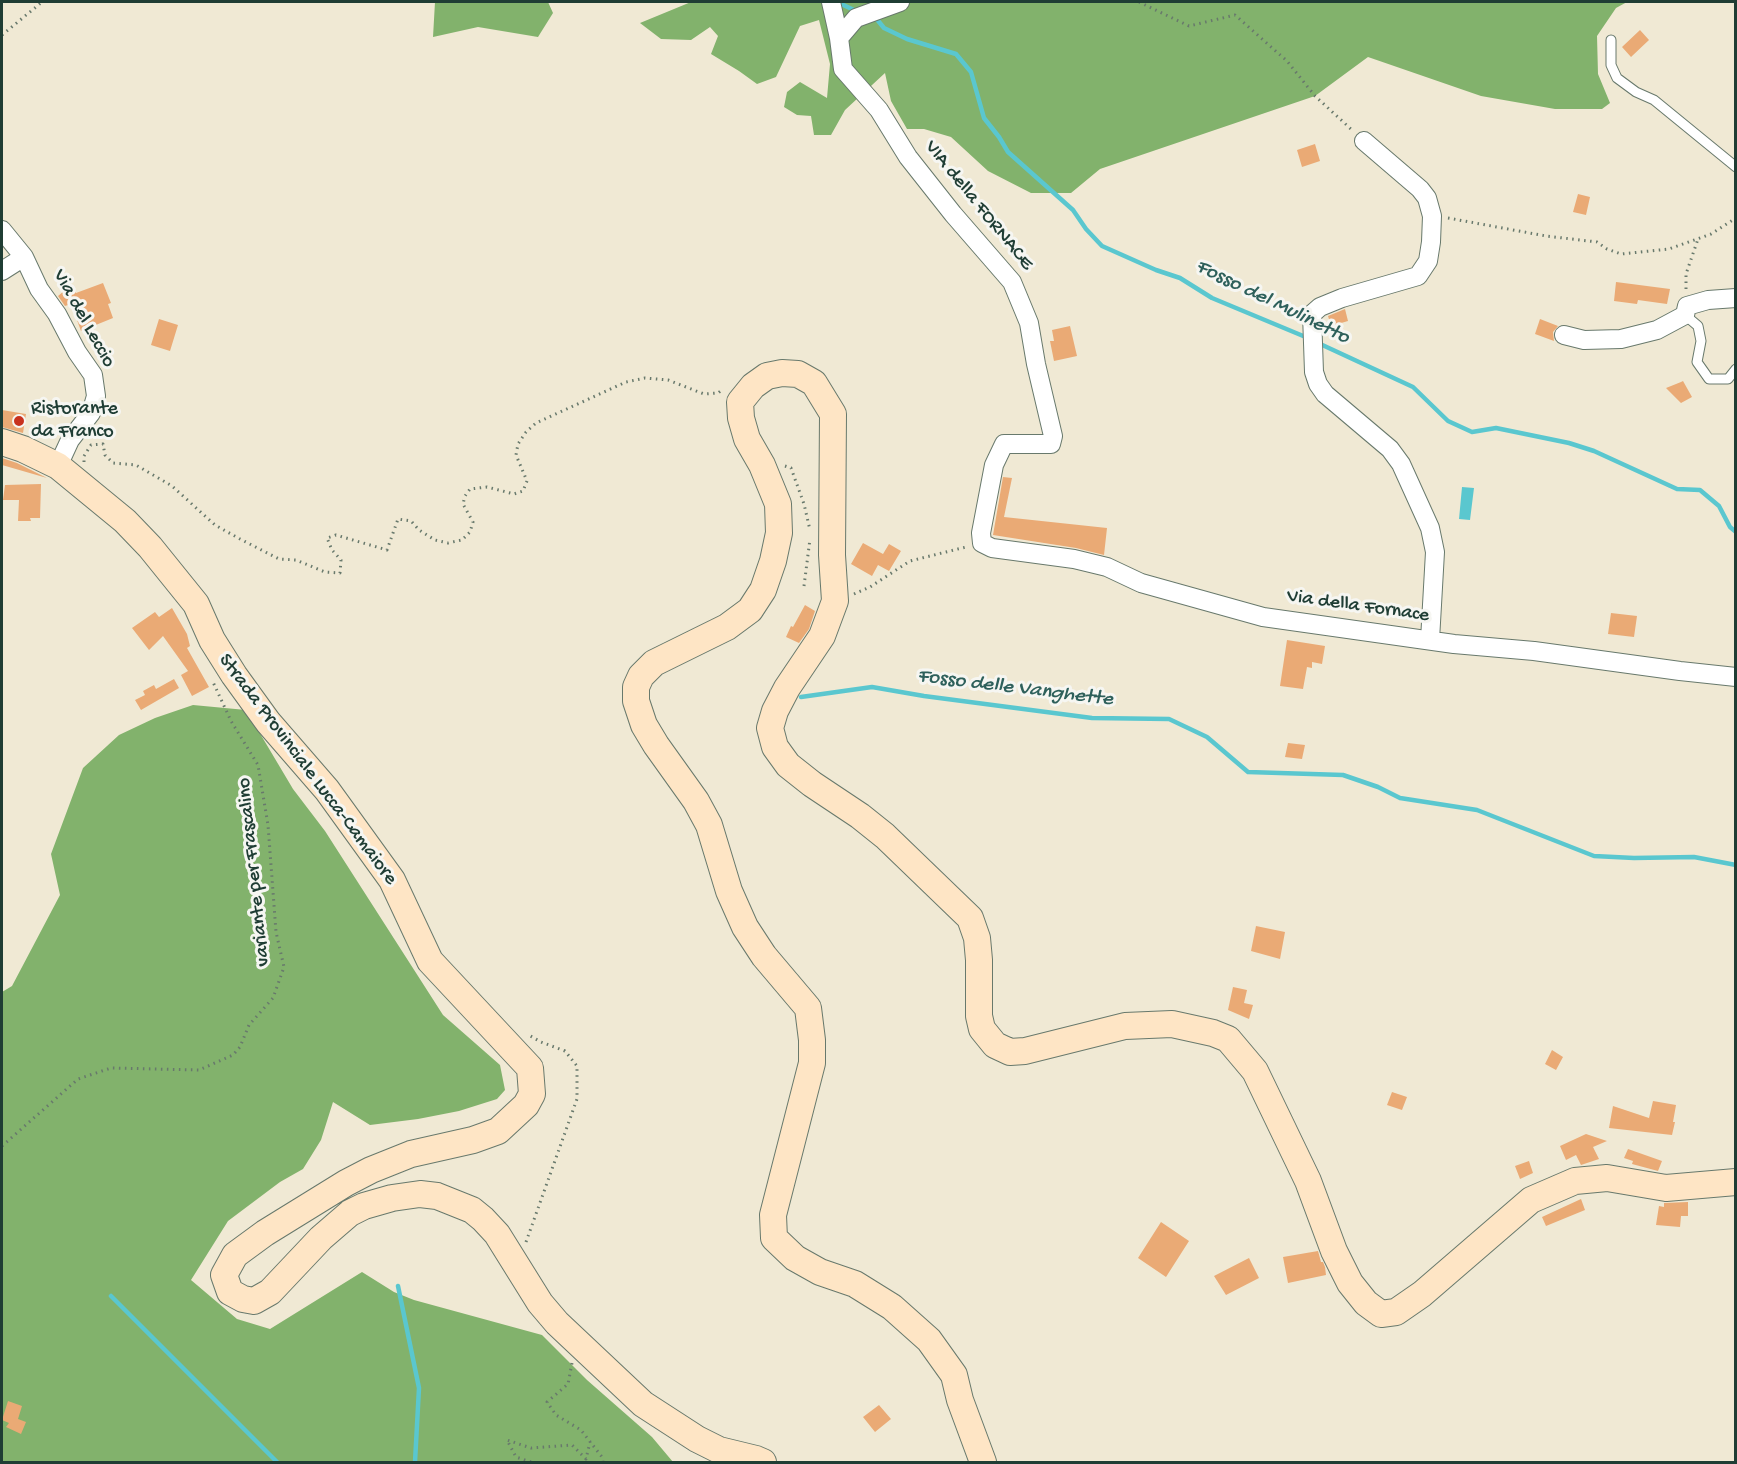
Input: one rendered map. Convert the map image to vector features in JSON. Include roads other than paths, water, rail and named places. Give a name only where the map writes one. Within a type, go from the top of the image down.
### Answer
[{"type":"main road","points":[[983,1462],[963,1409],[954,1375],[929,1340],[892,1307],[855,1284],[820,1272],[795,1258],[774,1238],[773,1215],[812,1063],[808,1008],[764,956],[745,927],[729,891],[709,825],[696,801],[650,735],[636,701],[638,681],[654,663],[727,627],[750,610],[763,590],[773,561],[779,532],[778,504],[768,477],[747,439],[741,418],[740,402],[753,386],[767,376],[782,373],[798,374],[814,383],[833,414],[832,555],[835,601],[822,636],[787,688],[775,711],[770,728],[775,747],[788,765],[885,836],[970,918],[977,938],[979,1016],[982,1029],[995,1045],[1010,1052],[1025,1051],[1125,1026],[1172,1024],[1213,1033],[1228,1039],[1255,1071],[1308,1181],[1334,1251],[1350,1283],[1366,1303],[1382,1314],[1396,1312],[1422,1294],[1531,1200],[1575,1181],[1607,1178],[1666,1188],[1736,1182]]},
{"type":"main road","name":"Strada Provinciale Lucca-Camaiore","points":[[2,442],[23,449],[58,466],[125,521],[150,547],[196,604],[212,640],[268,722],[327,790],[392,880],[430,961],[530,1068],[532,1094],[526,1105],[498,1131],[473,1140],[411,1154],[346,1183],[265,1233],[235,1255],[224,1275],[230,1292],[243,1299],[254,1301],[270,1292],[321,1238],[350,1213],[364,1206],[392,1198],[420,1194],[437,1196],[472,1210],[483,1219],[497,1234],[540,1303],[576,1341],[644,1404],[697,1439],[719,1450],[763,1462]]},
{"type":"street","points":[[839,38],[856,18],[900,2]]},
{"type":"street","name":"VIA della FORNACE","points":[[831,4],[843,69],[879,110],[908,157],[953,214],[1012,282],[1029,323],[1053,436],[1051,444],[1004,444],[994,465],[981,533],[982,543]]},
{"type":"street","points":[[1364,141],[1420,189],[1427,198],[1432,216],[1428,261],[1418,276],[1372,288],[1320,307],[1312,314],[1314,372],[1325,394],[1390,449],[1401,464],[1430,528],[1435,552],[1431,640]]},
{"type":"street","name":"Via del Leccio","points":[[2,230],[24,256],[39,289],[57,314],[77,352],[93,375],[96,396],[91,413],[70,440],[58,466]]},
{"type":"street","points":[[2,271],[24,256]]},
{"type":"street","points":[[1564,335],[1584,340],[1621,339],[1657,330],[1686,310],[1708,300],[1736,298]]},
{"type":"street","name":"Via della Fornace","points":[[982,543],[992,548],[1074,559],[1107,567],[1141,583],[1263,617],[1736,677]]},
{"type":"lane","points":[[1611,40],[1611,65],[1617,78],[1636,92],[1654,100],[1736,166]]},
{"type":"lane","points":[[1686,310],[1698,326],[1701,341],[1697,362],[1709,378],[1728,379],[1736,369]]},
{"type":"water","points":[[1462,487],[1474,488],[1470,520],[1459,519]]},
{"type":"waterway","points":[[837,2],[856,11]]},
{"type":"waterway","name":"Fosso del Mulinetto","points":[[875,17],[884,28],[907,39],[956,54],[971,72],[984,118],[1008,152],[1073,210],[1102,246],[1180,278],[1212,298],[1308,338]]},
{"type":"waterway","name":"Fosso del Mulinetto","points":[[1318,343],[1413,387],[1448,421],[1472,432],[1496,428],[1569,443],[1594,451],[1677,489],[1700,490],[1719,506],[1730,527],[1736,532]]},
{"type":"waterway","name":"Fosso delle Vanghette","points":[[801,697],[872,687],[1092,718],[1169,719],[1207,737],[1248,772],[1343,775],[1378,787],[1400,798],[1477,810],[1594,856],[1694,857],[1736,865]]},
{"type":"waterway","points":[[398,1286],[419,1388],[415,1462]]},
{"type":"waterway","points":[[111,1296],[277,1462]]},
{"type":"place","name":"Ristorante da Franco","points":[[19,421]]}]
